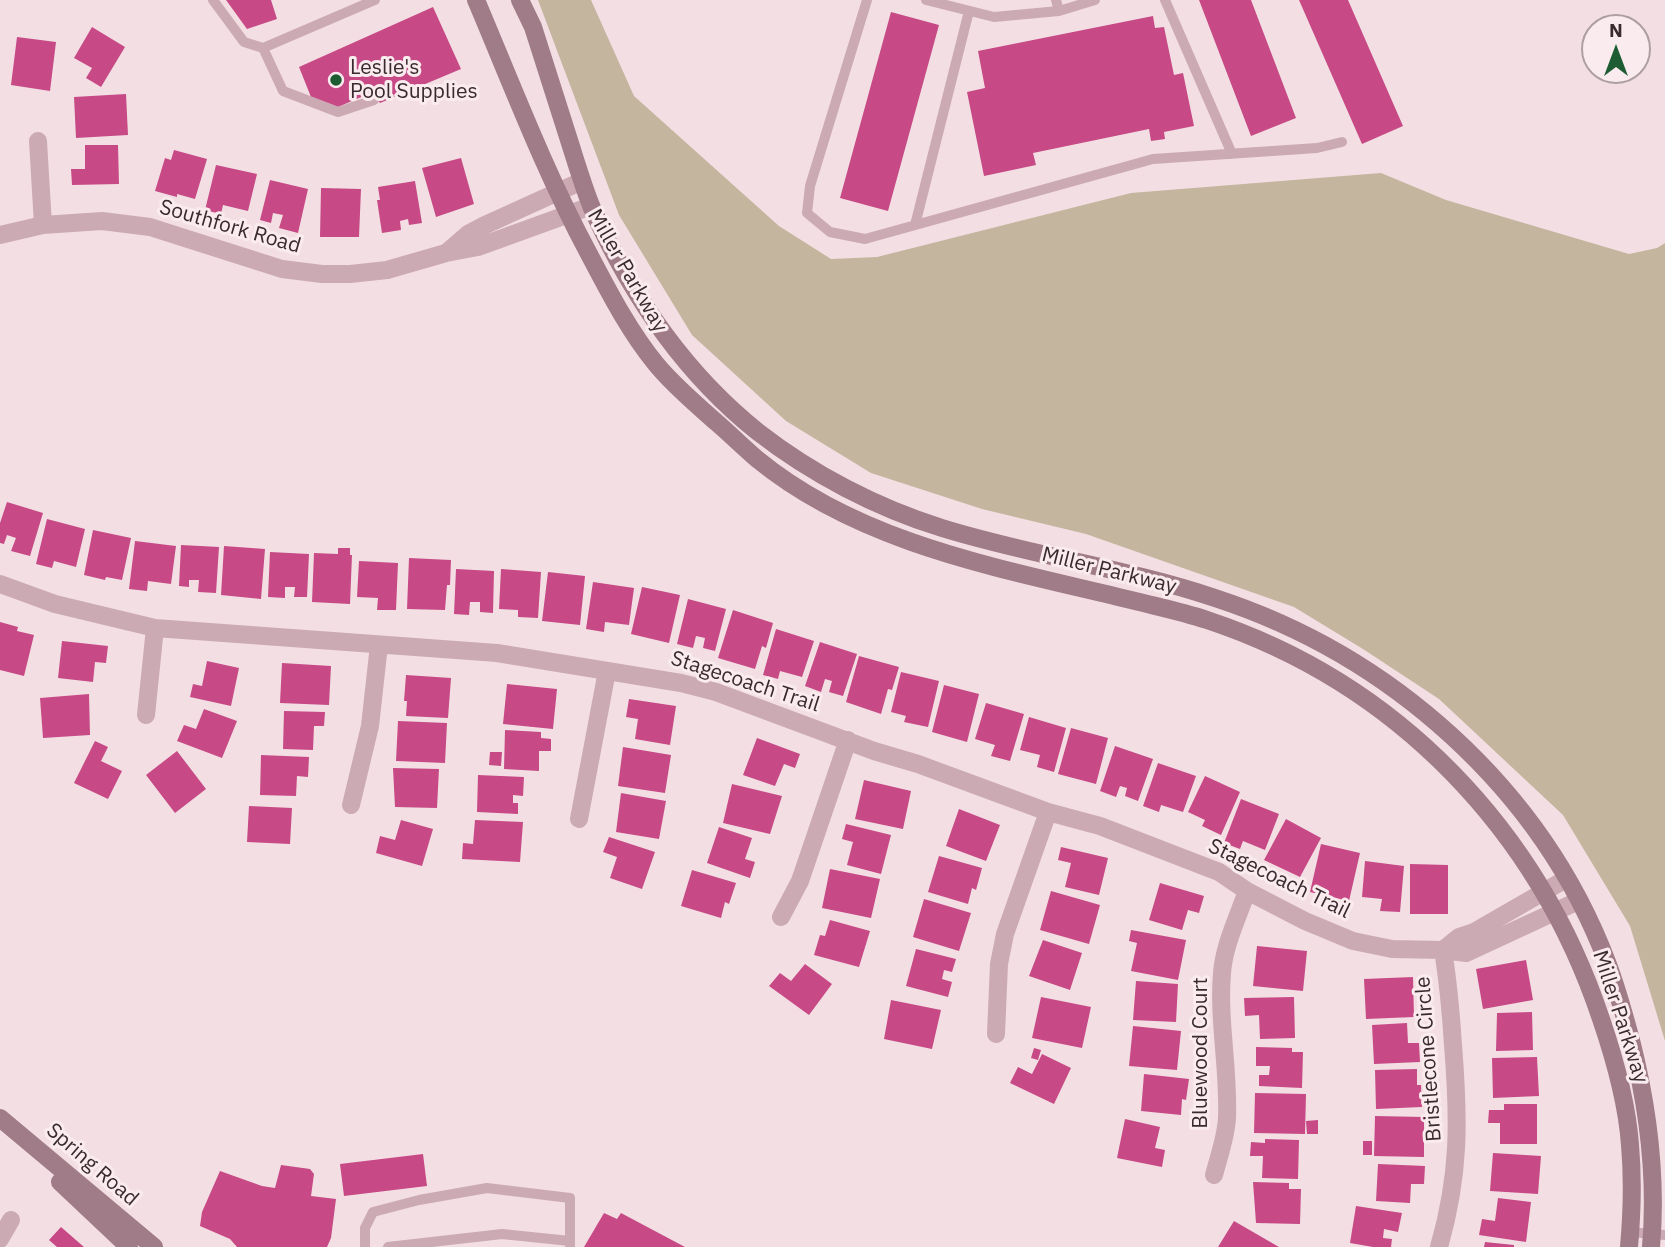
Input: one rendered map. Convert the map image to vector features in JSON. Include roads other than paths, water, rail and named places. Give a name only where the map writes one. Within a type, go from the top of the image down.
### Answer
[{"type":"street","name":"Miller Parkway","points":[[476,0],[557,193],[630,328],[656,364],[684,394],[759,460],[805,492],[850,517],[903,539],[998,567],[1202,618],[1243,633],[1310,664],[1340,682],[1398,722],[1443,761],[1490,815],[1543,892],[1587,976],[1619,1077],[1630,1141],[1630,1240]]},
{"type":"street","name":"Miller Parkway","points":[[520,0],[533,27],[591,206],[627,278],[663,334],[727,405],[760,433],[805,464],[852,491],[942,528],[1214,597],[1255,612],[1320,642],[1372,673],[1469,750],[1529,821],[1566,879],[1606,960],[1641,1084],[1651,1158],[1656,1239]]},
{"type":"street","points":[[38,141],[43,225]]},
{"type":"street","name":"Southfork Road","points":[[446,253],[468,234],[582,181]]},
{"type":"street","name":"Southfork Road","points":[[0,235],[43,225],[102,221],[150,227],[263,264],[323,274],[387,270],[478,247],[591,206]]},
{"type":"street","name":"Stagecoach Trail","points":[[0,584],[55,604],[134,625],[497,653],[646,675],[704,689],[1048,812],[1100,826],[1228,877],[1247,891],[1305,921],[1353,941],[1392,948],[1466,953],[1578,901]]},
{"type":"street","points":[[146,715],[155,628]]},
{"type":"street","points":[[351,805],[370,726],[379,645]]},
{"type":"street","points":[[579,819],[607,671]]},
{"type":"street","points":[[781,917],[800,881],[848,740]]},
{"type":"street","points":[[996,1034],[999,964],[1004,934],[1048,812]]},
{"type":"street","points":[[1443,950],[1459,937],[1566,879]]},
{"type":"street","name":"Bluewood Court","points":[[1214,1175],[1225,1136],[1227,1117],[1220,1010],[1222,970],[1247,891]]},
{"type":"street","name":"Bristlecone Circle","points":[[1439,1247],[1454,1185],[1458,1143],[1457,1089],[1443,950]]},
{"type":"street","name":"Spring Road","points":[[0,1118],[154,1247]]},
{"type":"street","name":"Spring Road","points":[[0,1133],[71,1191],[129,1247]]},
{"type":"street","points":[[0,1239],[11,1220]]},
{"type":"lane","points":[[214,0],[244,42],[263,48],[375,0]]},
{"type":"lane","points":[[867,0],[810,186],[807,213],[830,232],[865,239],[1153,159],[1317,148],[1342,142]]},
{"type":"lane","points":[[926,0],[994,17],[1059,11],[1095,0]]},
{"type":"lane","points":[[1056,0],[1059,11]]},
{"type":"lane","points":[[1165,0],[1232,154]]},
{"type":"lane","points":[[915,225],[968,10]]},
{"type":"lane","points":[[263,48],[283,91],[338,112],[374,100]]},
{"type":"lane","points":[[503,217],[511,235]]},
{"type":"lane","points":[[1492,921],[1501,938]]},
{"type":"lane","points":[[365,1247],[365,1228],[373,1212],[419,1200],[487,1188],[570,1198],[570,1244],[502,1234],[388,1247]]},
{"type":"lane","points":[[1630,1240],[1656,1239]]},
{"type":"place","name":"Leslie's Pool Supplies","points":[[336,80]]}]
